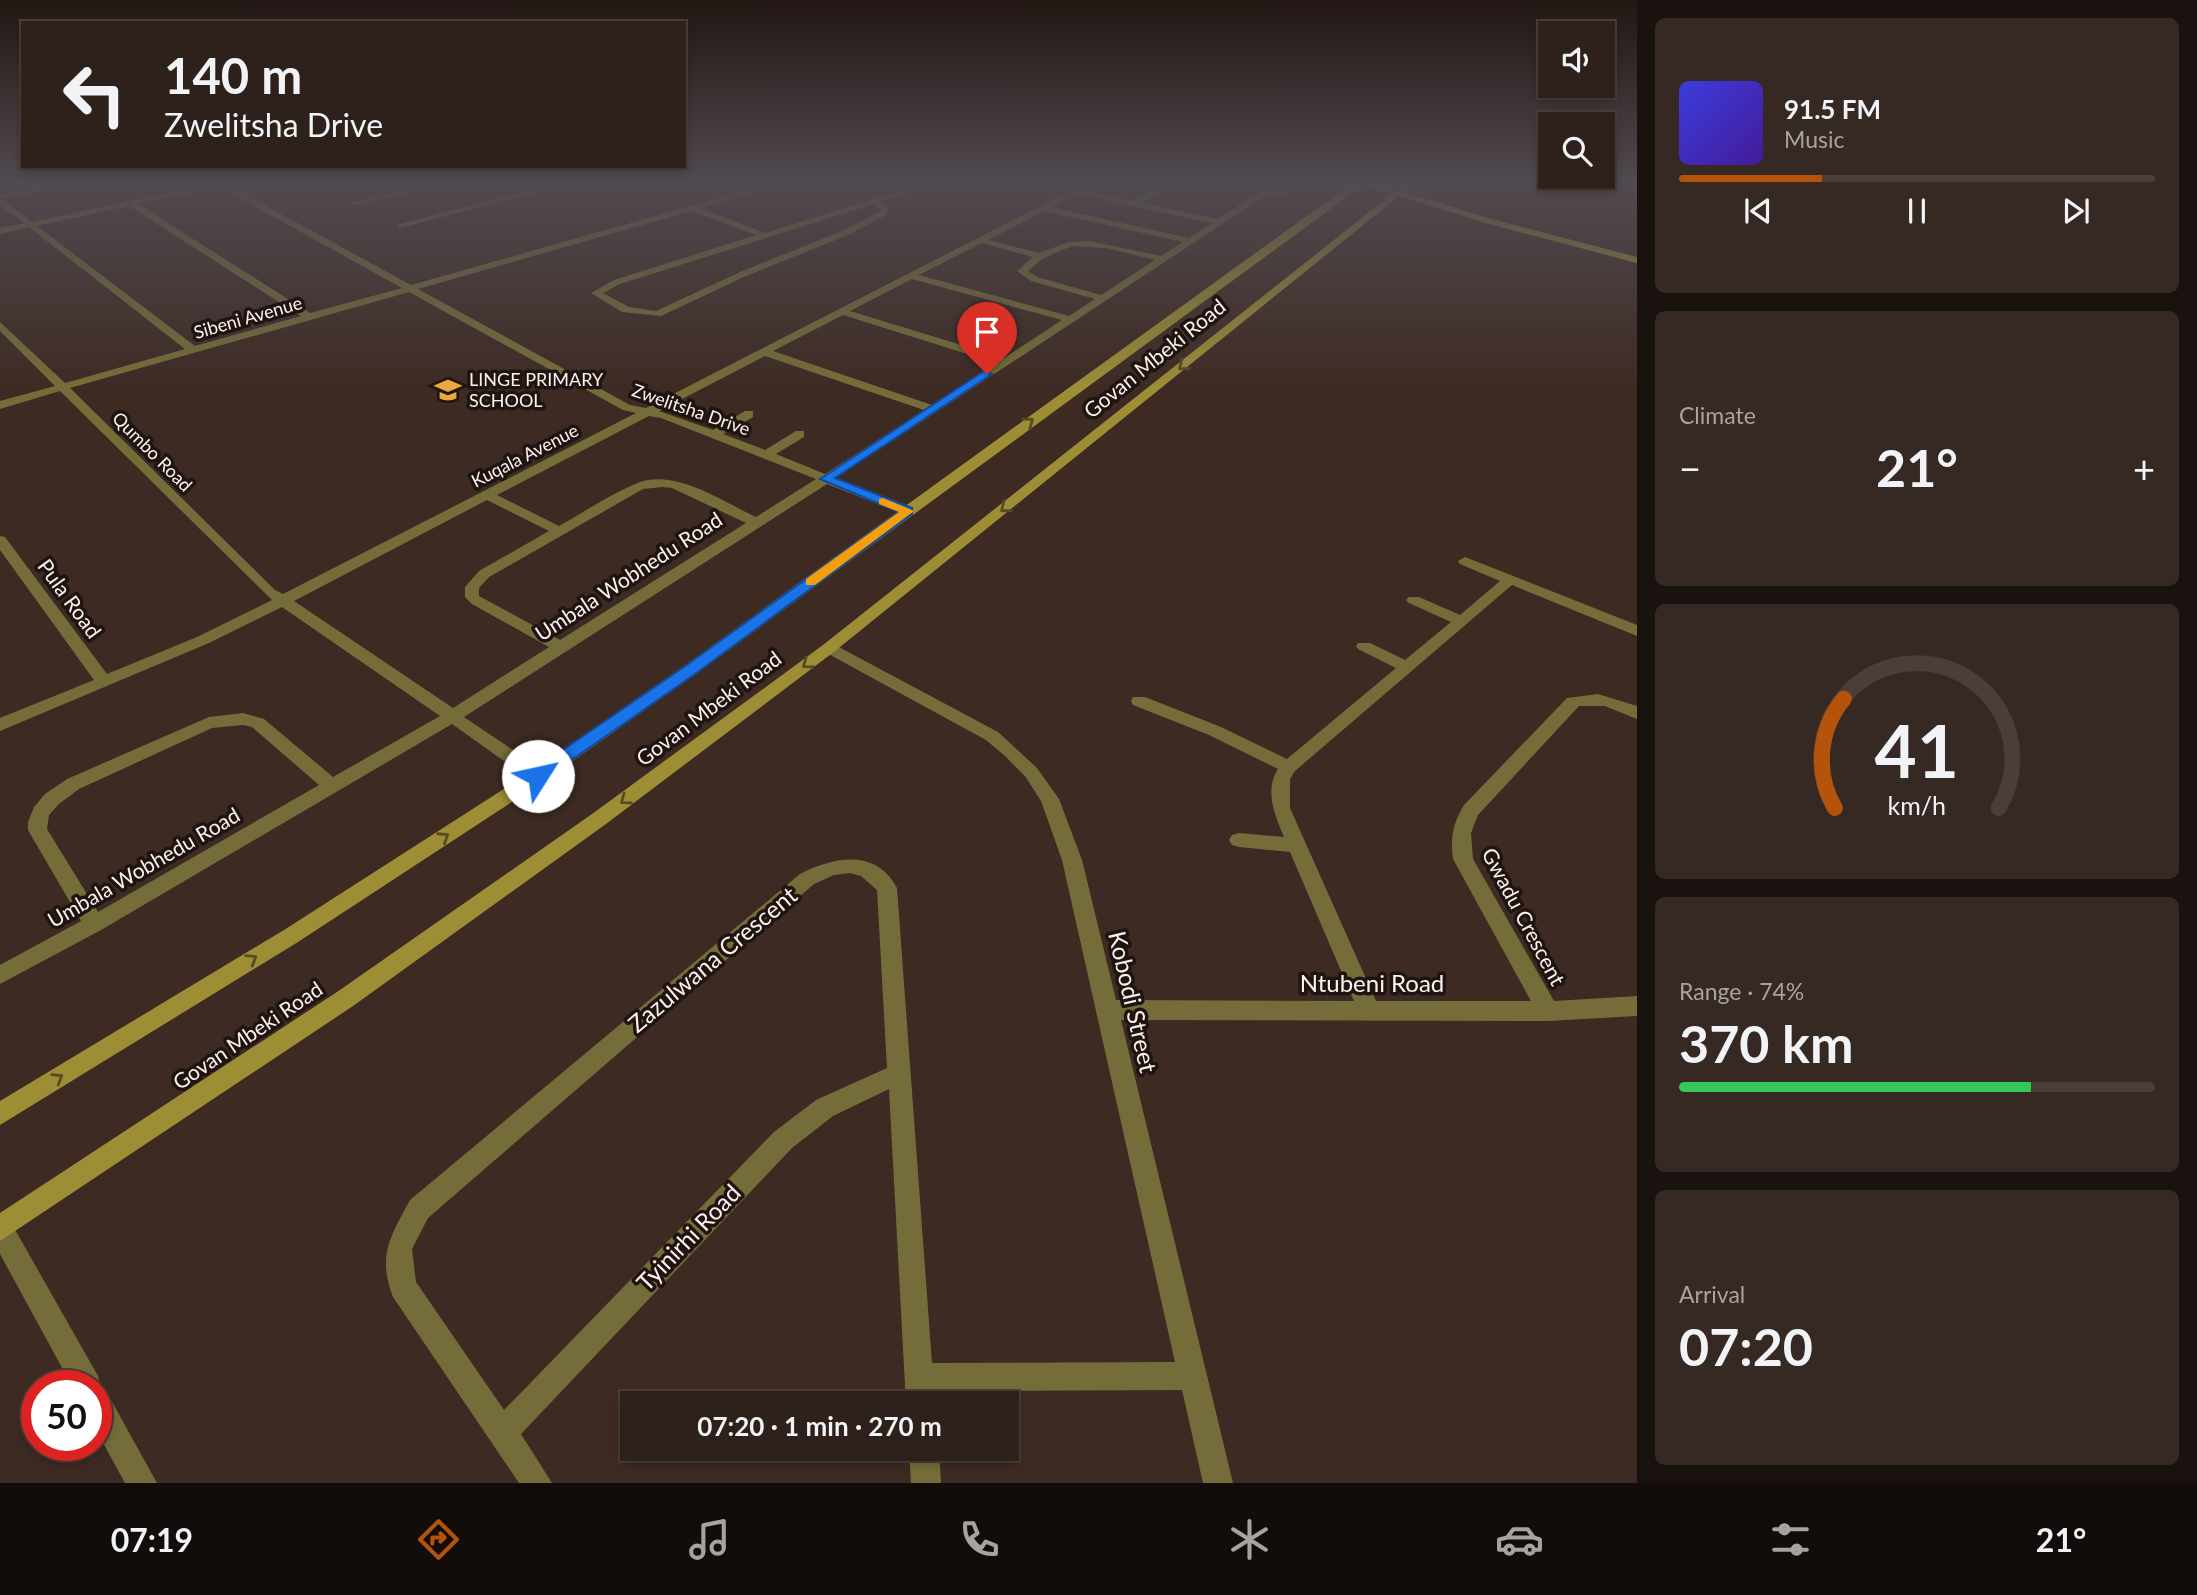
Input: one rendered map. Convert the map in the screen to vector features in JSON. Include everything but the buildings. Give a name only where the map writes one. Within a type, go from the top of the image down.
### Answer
[{"type":"main road","name":"Govan Mbeki Road","points":[[0,1114],[291,936],[538,776],[690,670],[1267,250]]},
{"type":"main road","name":"Govan Mbeki Road","points":[[0,1228],[423,944],[599,819],[829,648],[1327,250]]},
{"type":"main road","points":[[1600,250],[1637,260]]},
{"type":"street","points":[[65,250],[193,350]]},
{"type":"street","points":[[203,250],[309,317]]},
{"type":"street","name":"Zwelitsha Drive","points":[[342,250],[627,408],[664,415],[908,511]]},
{"type":"street","name":"Sibeni Avenue","points":[[0,405],[543,250]]},
{"type":"street","points":[[720,250],[617,282],[596,293],[626,310],[657,314],[802,250]]},
{"type":"street","name":"Kuqala Avenue","points":[[0,725],[203,640],[282,601],[960,250]]},
{"type":"street","points":[[1018,250],[1040,256]]},
{"type":"street","points":[[1051,250],[1023,269],[1023,273],[1102,298]]},
{"type":"street","points":[[1119,250],[1162,259]]},
{"type":"street","name":"Umbala Wobhedu Road","points":[[0,975],[94,924],[453,716],[826,479],[1175,250]]},
{"type":"street","points":[[911,276],[1070,319]]},
{"type":"street","points":[[842,312],[1005,362]]},
{"type":"street","name":"Qumbo Road","points":[[0,325],[270,593],[538,776]]},
{"type":"street","points":[[764,352],[933,409]]},
{"type":"street","points":[[713,435],[749,414]]},
{"type":"street","points":[[766,455],[800,434]]},
{"type":"street","points":[[562,647],[472,597],[472,587],[484,574],[631,490],[662,483],[675,485],[756,522]]},
{"type":"street","points":[[486,495],[559,531]]},
{"type":"street","name":"Pula Road","points":[[0,540],[104,682]]},
{"type":"street","points":[[1465,561],[1637,631]]},
{"type":"street","points":[[1369,1011],[1296,845],[1279,794],[1281,779],[1289,767],[1459,620],[1511,579]]},
{"type":"street","points":[[1414,600],[1459,620]]},
{"type":"street","points":[[1364,646],[1406,667]]},
{"type":"street","name":"Kobodi Street","points":[[829,648],[992,736],[1031,772],[1050,799],[1072,860],[1219,1483]]},
{"type":"street","name":"Gwadu Crescent","points":[[1548,1011],[1463,859],[1459,841],[1462,824],[1471,810],[1573,702],[1596,699],[1611,701],[1637,713]]},
{"type":"street","points":[[1139,701],[1215,732],[1289,767]]},
{"type":"street","points":[[94,924],[38,830],[37,822],[41,812],[65,789],[209,723],[243,719],[258,723],[332,787]]},
{"type":"street","points":[[1238,840],[1296,845]]},
{"type":"street","name":"Zazulwana Crescent","points":[[537,1483],[403,1287],[399,1247],[419,1209],[807,879],[828,868],[854,865],[865,868],[877,876],[887,888],[920,1390],[1194,1376]]},
{"type":"street","name":"Ntubeni Road","points":[[1107,1010],[1548,1011],[1637,1006]]},
{"type":"street","name":"Tyinirhi Road","points":[[501,1434],[792,1131],[811,1115],[839,1098],[900,1074]]},
{"type":"street","points":[[0,1228],[79,1370]]},
{"type":"street","points":[[112,1430],[142,1483]]},
{"type":"street","points":[[925,1461],[926,1483]]},
{"type":"slow traffic","points":[[810,582],[908,511],[883,501]]},
{"type":"place","name":"LINGE PRIMARY SCHOOL","points":[[448,390]]},
{"type":"route","points":[[538,776],[690,670],[908,511],[826,479],[987,374]]}]
